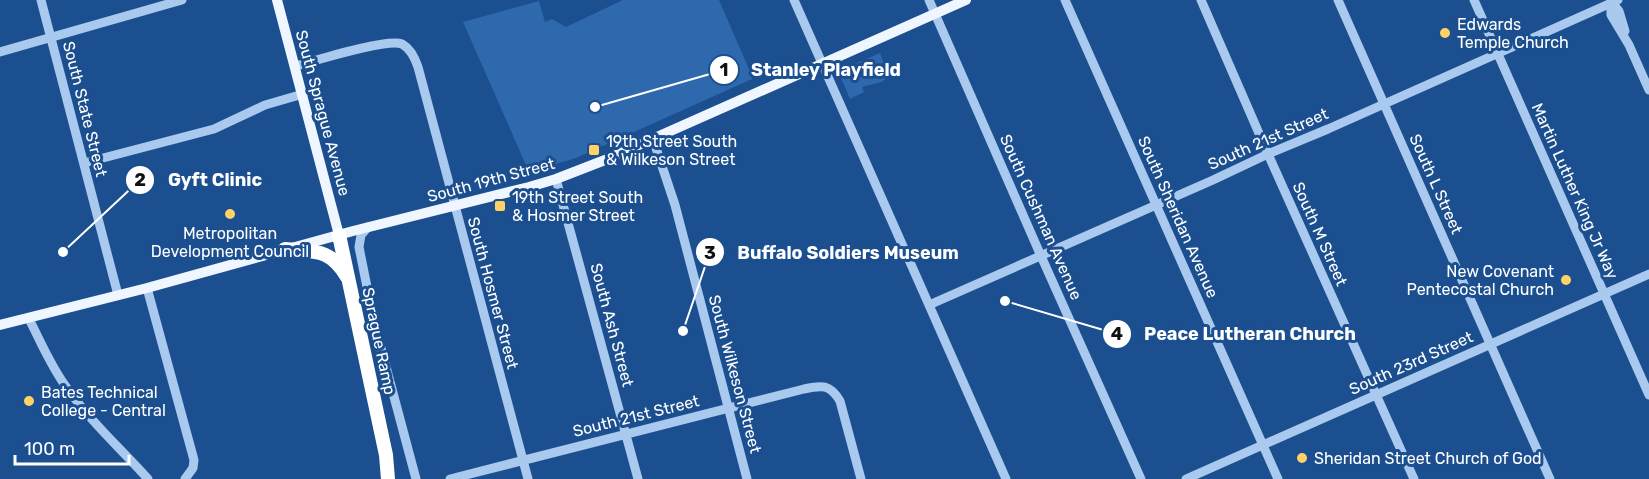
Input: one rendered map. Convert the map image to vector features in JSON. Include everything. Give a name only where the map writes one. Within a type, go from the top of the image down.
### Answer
[{"type":"highway","name":"Sprague Ramp","points":[[339,235],[386,455],[388,479]]},
{"type":"highway","points":[[285,249],[326,254],[338,264],[350,284]]},
{"type":"highway","name":"Sprague Ramp","points":[[386,455],[397,479]]},
{"type":"main road","name":"South Sprague Avenue","points":[[278,0],[339,235]]},
{"type":"main road","name":"South 19th Street","points":[[0,325],[147,288],[580,171],[966,0]]},
{"type":"street","name":"South State Street","points":[[41,0],[118,295]]},
{"type":"street","points":[[0,52],[182,0]]},
{"type":"street","points":[[794,0],[1006,479]]},
{"type":"street","name":"South Cushman Avenue","points":[[929,0],[1141,479]]},
{"type":"street","name":"South Sheridan Avenue","points":[[1065,0],[1278,479]]},
{"type":"street","name":"South M Street","points":[[1201,0],[1414,479]]},
{"type":"street","name":"South L Street","points":[[1338,0],[1550,479]]},
{"type":"street","name":"Martin Luther King Jr Way","points":[[1474,0],[1649,395]]},
{"type":"street","points":[[1613,1],[1611,15],[1629,45],[1649,90]]},
{"type":"street","name":"South 21st Street","points":[[929,305],[1613,1]]},
{"type":"street","name":"South Hosmer Street","points":[[296,66],[386,43],[399,43],[413,55],[528,479]]},
{"type":"street","points":[[84,163],[214,129],[265,105],[303,94]]},
{"type":"street","name":"South Wilkeson Street","points":[[653,139],[675,205],[747,479]]},
{"type":"street","name":"South Ash Street","points":[[556,179],[638,479]]},
{"type":"street","points":[[368,227],[361,235],[359,247],[374,322],[416,479]]},
{"type":"street","name":"South 23rd Street","points":[[1186,479],[1649,274]]},
{"type":"street","points":[[147,288],[194,460],[193,468],[184,479]]},
{"type":"street","points":[[29,319],[54,368],[83,410],[148,479]]},
{"type":"street","name":"South 21st Street","points":[[450,479],[816,386],[828,388],[836,395],[843,411],[861,479]]},
{"type":"shaded area","points":[[623,0],[719,0],[752,79],[576,158],[529,172],[463,22],[539,1],[545,22],[552,19],[566,27]]},
{"type":"shaded area","points":[[880,53],[889,77],[881,82],[862,87],[864,92],[850,99],[838,71]]},
{"type":"place","name":"Edwards Temple Church","points":[[1445,33]]},
{"type":"place","name":"Stanley Playfield","points":[[595,107]]},
{"type":"place","name":"19th Street South & Wilkeson Street","points":[[594,150]]},
{"type":"place","name":"19th Street South & Hosmer Street","points":[[500,206]]},
{"type":"place","name":"Metropolitan Development Council","points":[[230,214]]},
{"type":"place","name":"Gyft Clinic","points":[[63,252]]},
{"type":"place","name":"New Covenant Pentecostal Church","points":[[1566,280]]},
{"type":"place","name":"Peace Lutheran Church","points":[[1005,301]]},
{"type":"place","name":"Buffalo Soldiers Museum","points":[[683,331]]},
{"type":"place","name":"Bates Technical College - Central","points":[[29,401]]},
{"type":"place","name":"Sheridan Street Church of God","points":[[1302,458]]}]
